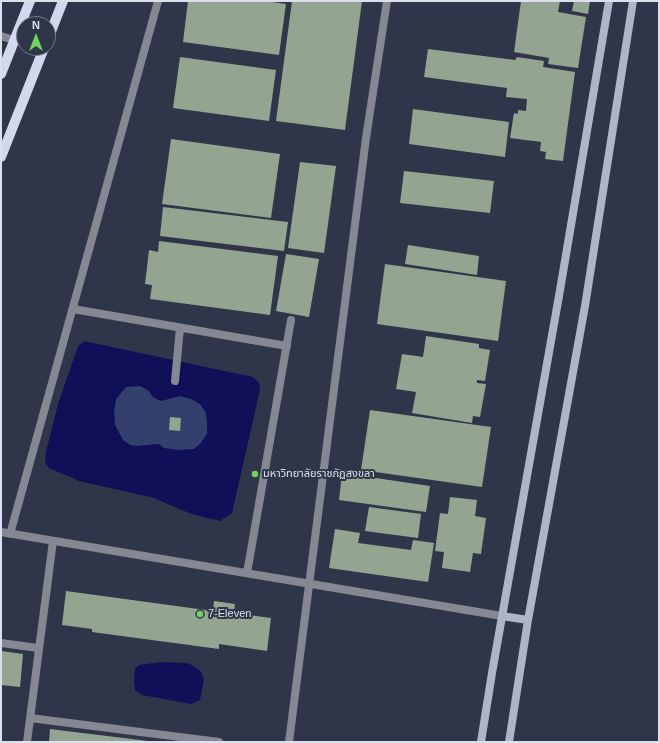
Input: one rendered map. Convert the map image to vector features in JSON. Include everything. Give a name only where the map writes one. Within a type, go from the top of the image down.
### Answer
[{"type":"main road","points":[[1,74],[30,1]]},
{"type":"main road","points":[[56,19],[63,1]]},
{"type":"main road","points":[[480,742],[559,296],[609,1]]},
{"type":"main road","points":[[509,742],[528,620],[585,306],[633,1]]},
{"type":"main road","points":[[1,157],[41,56]]},
{"type":"main road","points":[[502,616],[528,620]]},
{"type":"street","points":[[10,534],[158,1]]},
{"type":"street","points":[[289,742],[366,138],[387,1]]},
{"type":"street","points":[[1,36],[14,40]]},
{"type":"street","points":[[73,309],[286,346]]},
{"type":"street","points":[[247,573],[291,320]]},
{"type":"street","points":[[176,381],[180,328]]},
{"type":"street","points":[[1,532],[502,616]]},
{"type":"street","points":[[27,742],[38,648],[54,541]]},
{"type":"street","points":[[1,643],[38,648]]},
{"type":"street","points":[[30,718],[219,742]]},
{"type":"shaded area","points":[[84,341],[253,377],[259,383],[260,390],[232,513],[220,521],[207,518],[189,513],[154,498],[79,481],[49,468],[45,463],[46,452],[58,404],[78,346]],"holes":[[[140,386],[148,390],[153,397],[161,401],[180,396],[191,399],[200,404],[206,413],[207,423],[207,434],[200,444],[194,449],[178,450],[164,448],[159,444],[137,446],[130,445],[123,440],[115,425],[114,412],[116,399],[126,387]]]},
{"type":"shaded area","points":[[140,386],[148,390],[153,397],[161,401],[180,396],[191,399],[200,404],[206,413],[207,434],[200,444],[194,449],[178,450],[164,449],[159,444],[138,446],[130,445],[123,440],[115,425],[114,412],[116,399],[126,387]]},
{"type":"shaded area","points":[[161,662],[188,663],[200,670],[204,679],[200,700],[191,704],[142,695],[135,690],[135,669],[139,665]]},
{"type":"building","points":[[188,1],[265,1],[286,4],[279,55],[183,42]]},
{"type":"building","points":[[292,1],[362,1],[345,130],[276,121]]},
{"type":"building","points":[[521,1],[560,1],[558,12],[586,17],[578,68],[548,64],[549,58],[514,52]]},
{"type":"building","points":[[574,1],[590,1],[588,14],[572,11]]},
{"type":"building","points":[[428,49],[515,60],[517,57],[544,61],[543,67],[575,72],[563,161],[545,159],[546,152],[540,151],[541,142],[510,138],[514,113],[518,114],[518,110],[526,111],[527,99],[506,97],[507,88],[424,77]]},
{"type":"building","points":[[180,57],[276,70],[269,121],[173,108]]},
{"type":"building","points":[[413,109],[509,122],[505,157],[409,144]]},
{"type":"building","points":[[171,139],[280,154],[271,218],[162,204]]},
{"type":"building","points":[[300,162],[336,166],[324,253],[288,248]]},
{"type":"building","points":[[404,171],[494,181],[490,213],[400,203]]},
{"type":"building","points":[[163,207],[288,222],[284,251],[160,236]]},
{"type":"building","points":[[159,241],[278,256],[270,315],[150,299],[152,285],[145,284],[149,250],[158,252]]},
{"type":"building","points":[[408,245],[479,256],[477,275],[405,264]]},
{"type":"building","points":[[286,254],[319,259],[309,317],[276,311]]},
{"type":"building","points":[[385,264],[506,281],[498,341],[377,324]]},
{"type":"building","points":[[426,336],[479,344],[479,348],[490,350],[485,381],[477,380],[477,383],[486,384],[480,417],[473,416],[472,423],[412,413],[416,392],[396,389],[402,354],[423,357]]},
{"type":"building","points":[[370,410],[491,427],[482,487],[361,470]]},
{"type":"building","points":[[170,417],[181,418],[180,431],[169,430]]},
{"type":"building","points":[[342,473],[430,486],[426,512],[339,500]]},
{"type":"building","points":[[450,497],[477,500],[475,516],[486,518],[481,554],[473,553],[470,572],[442,568],[444,552],[435,551],[440,513],[448,514]]},
{"type":"building","points":[[369,507],[421,514],[418,538],[365,531]]},
{"type":"building","points":[[335,529],[360,533],[358,543],[411,550],[413,540],[434,543],[428,582],[329,568]]},
{"type":"building","points":[[66,591],[213,611],[214,601],[235,604],[234,613],[271,618],[267,651],[219,644],[219,649],[92,632],[92,629],[62,625]]},
{"type":"building","points":[[1,651],[23,654],[20,687],[1,685]]},
{"type":"building","points":[[50,729],[148,741],[148,742],[49,742]]},
{"type":"place","name":"มหาวิทยาลัยราชภัฏสงขลา","points":[[255,474]]},
{"type":"place","name":"7-Eleven","points":[[200,614]]}]
